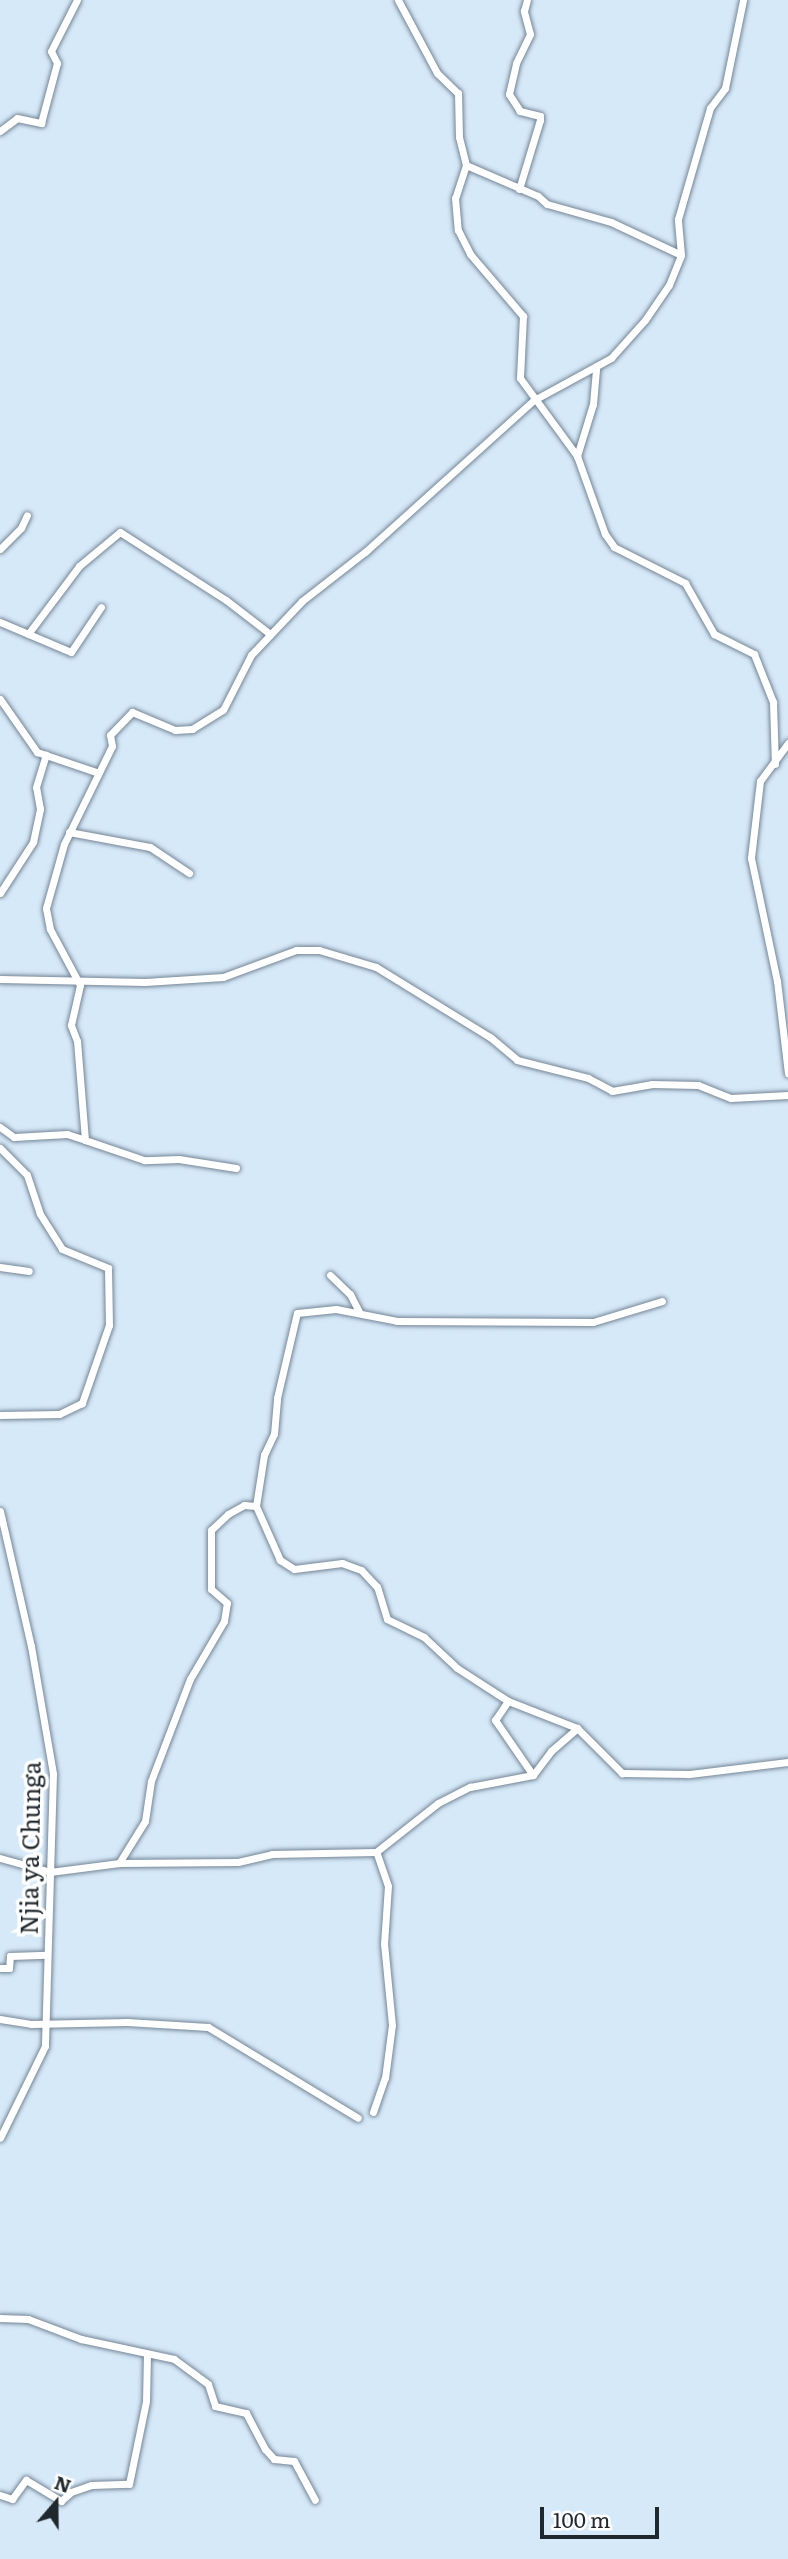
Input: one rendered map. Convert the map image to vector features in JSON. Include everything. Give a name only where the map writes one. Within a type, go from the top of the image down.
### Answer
[{"type":"street","points":[[0,131],[17,118],[41,123],[57,63],[51,51],[77,0]]},
{"type":"street","points":[[398,0],[437,73],[458,93],[459,137],[466,165],[455,198],[458,230],[470,254],[523,316],[520,378],[577,456],[605,534],[614,547],[685,583],[714,634],[754,653],[774,702],[775,764]]},
{"type":"street","points":[[519,189],[540,120],[540,116],[520,111],[509,94],[516,64],[530,34],[524,11],[527,0]]},
{"type":"street","points":[[85,1140],[77,1041],[71,1025],[80,985],[74,979],[46,908],[69,832],[112,746],[110,735],[132,712],[175,730],[192,729],[223,710],[251,655],[270,634],[534,400],[611,358],[645,320],[669,285],[681,255],[678,219],[710,108],[725,88],[743,0]]},
{"type":"street","points":[[466,165],[547,204],[611,222],[681,255]]},
{"type":"street","points":[[577,456],[593,404],[596,366]]},
{"type":"street","points":[[0,549],[21,528],[27,514]]},
{"type":"street","points":[[29,634],[79,566],[120,532],[270,634]]},
{"type":"street","points":[[0,622],[71,652],[101,607]]},
{"type":"street","points":[[0,699],[6,713],[23,727],[30,746],[46,755],[99,773]]},
{"type":"street","points":[[788,743],[760,781],[755,799],[751,858],[777,981],[788,1073]]},
{"type":"street","points":[[0,893],[33,842],[40,809],[36,787],[46,755]]},
{"type":"street","points":[[69,832],[150,847],[188,873]]},
{"type":"street","points":[[0,979],[145,982],[223,977],[296,950],[319,950],[376,967],[490,1037],[517,1060],[587,1078],[612,1091],[652,1084],[698,1086],[731,1098],[788,1095]]},
{"type":"street","points":[[0,1127],[14,1137],[67,1134],[144,1160],[179,1159],[236,1168]]},
{"type":"street","points":[[0,1148],[27,1175],[40,1214],[62,1249],[108,1268],[109,1325],[82,1403],[59,1414],[0,1415]]},
{"type":"street","points":[[0,1267],[29,1271]]},
{"type":"street","points":[[330,1275],[350,1294],[359,1312]]},
{"type":"street","points":[[662,1301],[593,1322],[408,1321],[374,1319],[359,1312],[336,1309],[297,1313],[256,1506],[280,1560],[294,1569],[342,1563],[361,1570],[377,1587],[387,1619],[424,1637],[457,1668],[508,1701],[577,1728],[622,1773],[689,1774],[788,1762]]},
{"type":"street","points":[[119,1863],[145,1821],[151,1781],[191,1679],[224,1621],[227,1603],[211,1589],[211,1530],[244,1505],[256,1506]]},
{"type":"street","name":"Njia ya Chunga","points":[[0,1511],[31,1646],[52,1774],[43,2022],[45,2046],[0,2138]]},
{"type":"street","points":[[508,1701],[495,1720],[533,1775]]},
{"type":"street","points":[[0,1858],[50,1872],[119,1863],[238,1862],[272,1854],[376,1852],[438,1803],[470,1787],[533,1775],[551,1751],[577,1728]]},
{"type":"street","points":[[373,2112],[385,2078],[392,2025],[384,1944],[388,1886],[376,1852]]},
{"type":"street","points":[[0,1968],[9,1968],[10,1956],[47,1955]]},
{"type":"street","points":[[0,2018],[43,2022],[208,2027],[358,2118]]},
{"type":"street","points":[[0,2318],[28,2319],[81,2339],[174,2359],[208,2384],[215,2406],[246,2413],[265,2449],[274,2459],[294,2461],[315,2500]]},
{"type":"street","points":[[0,2495],[12,2498],[26,2480],[61,2501],[71,2492],[91,2485],[129,2484],[146,2401],[147,2354]]}]
